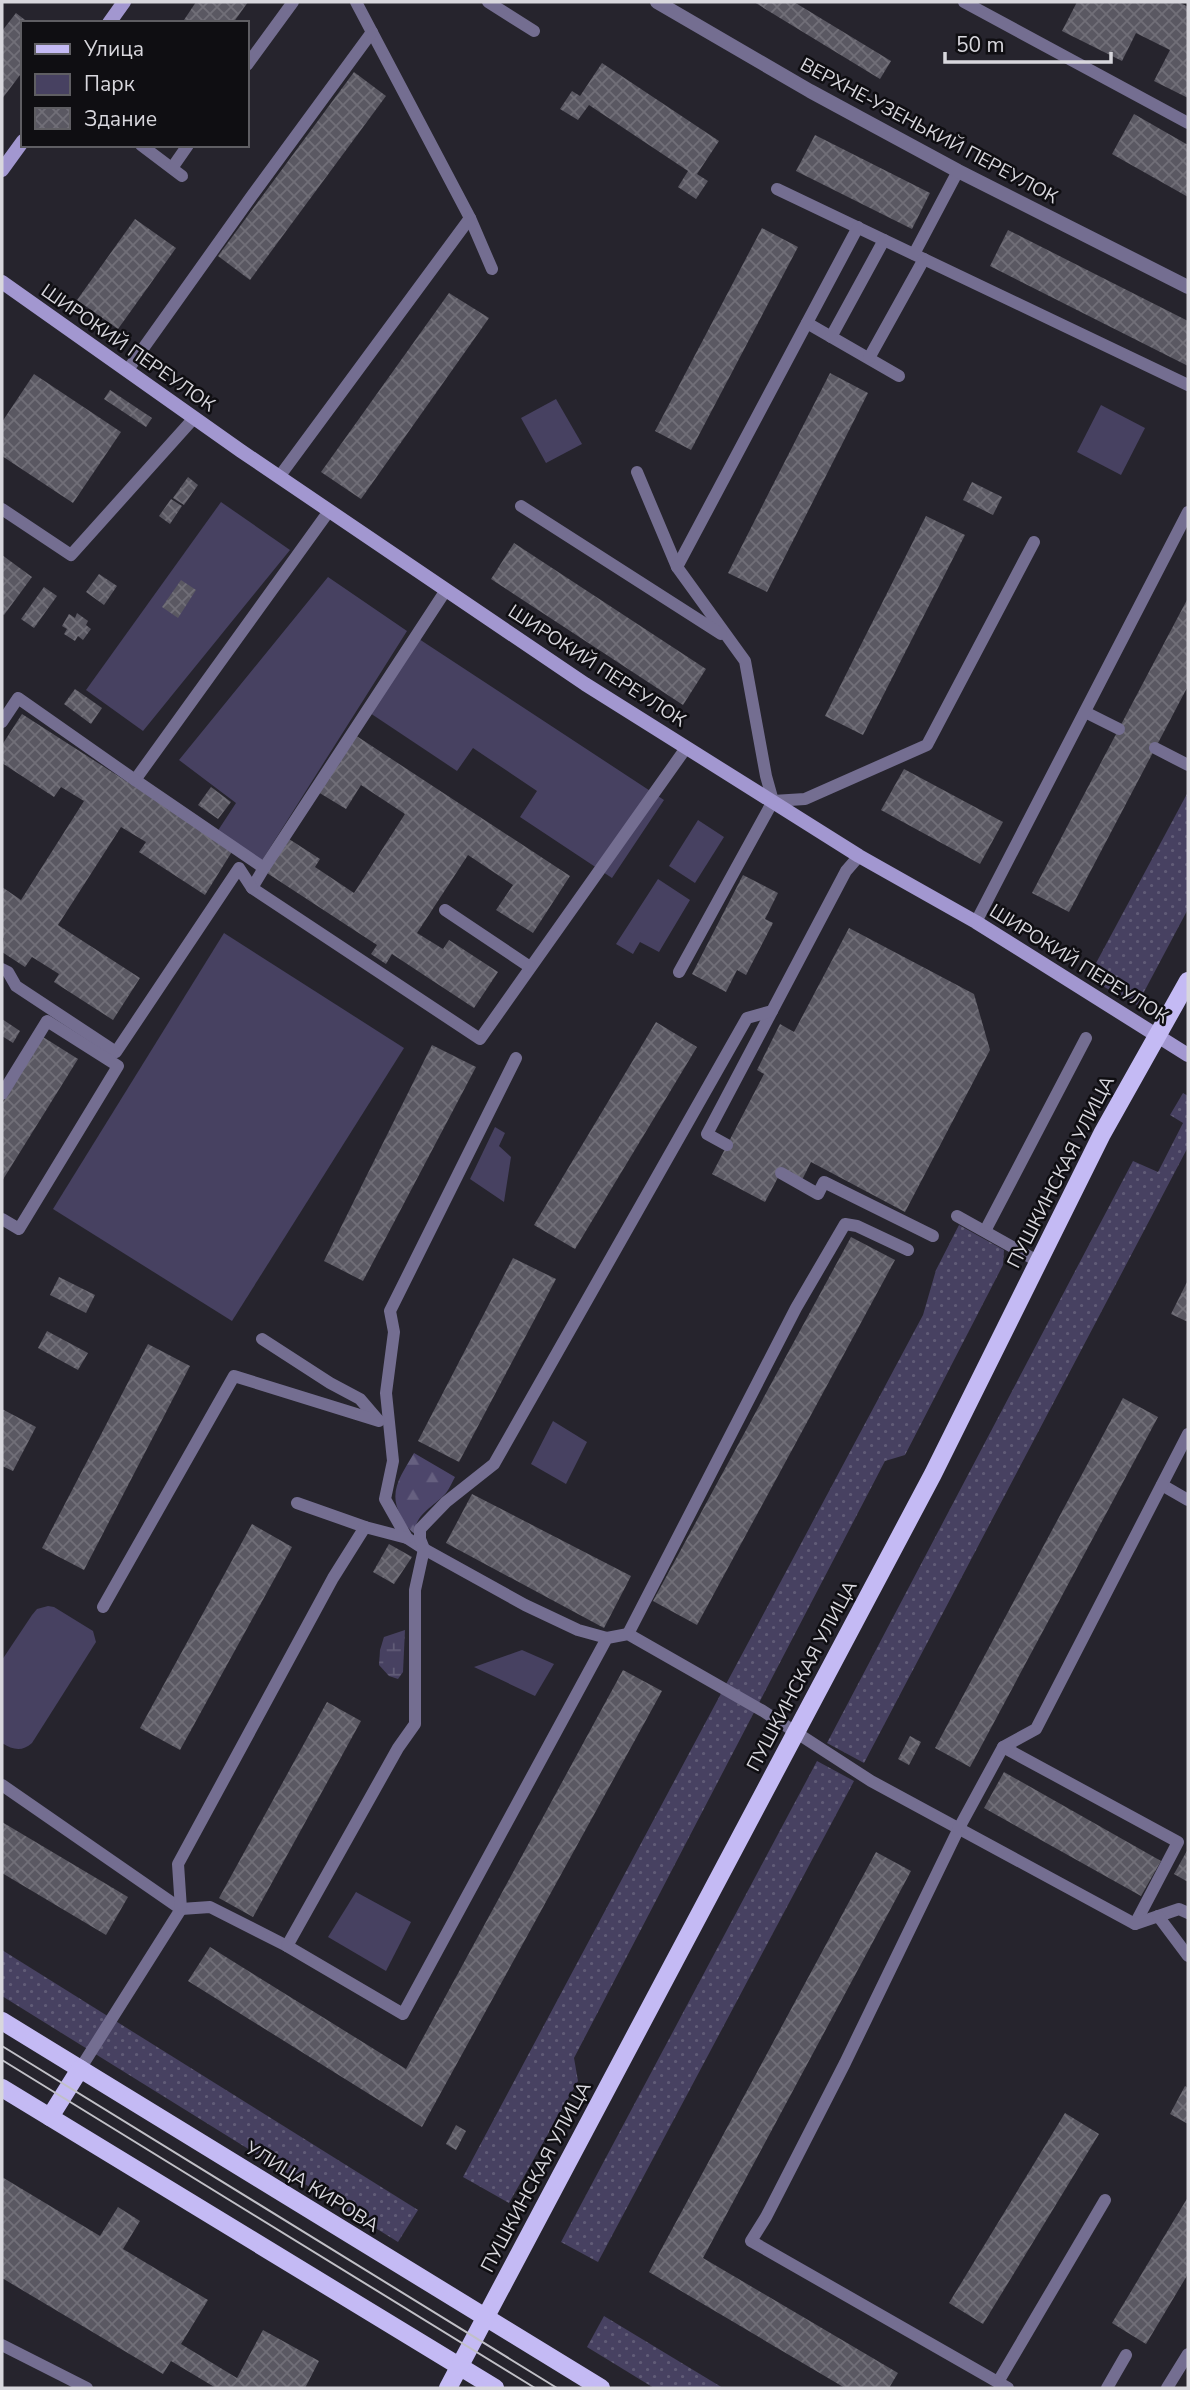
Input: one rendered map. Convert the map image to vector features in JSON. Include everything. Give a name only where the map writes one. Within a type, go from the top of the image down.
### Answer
[{"type":"main road","name":"ПУШКИНСКАЯ УЛИЦА","points":[[449,2388],[933,1474],[1102,1134],[1188,981]]},
{"type":"main road","name":"УЛИЦА КИРОВА","points":[[2,2021],[601,2388]]},
{"type":"main road","points":[[50,2118],[80,2069]]},
{"type":"main road","points":[[2,2088],[495,2388]]},
{"type":"street","points":[[110,21],[124,2]]},
{"type":"street","name":"ВЕРХНЕ-УЗЕНЬКИЙ ПЕРЕУЛОК","points":[[657,2],[810,91],[958,171],[1188,287]]},
{"type":"street","points":[[2,170],[21,144]]},
{"type":"street","name":"ШИРОКИЙ ПЕРЕУЛОК","points":[[2,282],[279,477],[584,684],[859,856],[976,922],[1188,1055]]},
{"type":"lane","points":[[248,64],[293,2]]},
{"type":"lane","points":[[356,2],[470,218],[492,269]]},
{"type":"lane","points":[[488,2],[534,31]]},
{"type":"lane","points":[[964,2],[1188,123]]},
{"type":"lane","points":[[127,372],[372,32]]},
{"type":"lane","points":[[144,147],[177,172],[187,147]]},
{"type":"lane","points":[[869,358],[958,171]]},
{"type":"lane","points":[[777,189],[1188,385]]},
{"type":"lane","points":[[279,477],[470,218]]},
{"type":"lane","points":[[677,567],[858,227]]},
{"type":"lane","points":[[831,337],[884,240]]},
{"type":"lane","points":[[807,323],[899,376]]},
{"type":"lane","points":[[2,509],[71,555],[194,418]]},
{"type":"lane","points":[[637,472],[677,567],[744,661],[773,802],[678,972]]},
{"type":"lane","points":[[521,506],[727,638]]},
{"type":"lane","points":[[135,780],[329,511]]},
{"type":"lane","points":[[976,922],[1085,712],[1184,533],[1188,512]]},
{"type":"lane","points":[[773,802],[805,799],[927,744],[1034,542]]},
{"type":"lane","points":[[252,888],[446,590]]},
{"type":"lane","points":[[2,722],[18,698],[264,868]]},
{"type":"lane","points":[[1085,712],[1119,729]]},
{"type":"lane","points":[[2,969],[8,972],[16,986],[116,1052],[239,868],[252,888],[480,1039],[686,748]]},
{"type":"lane","points":[[1155,748],[1188,765]]},
{"type":"lane","points":[[727,1145],[707,1134],[846,871],[859,856]]},
{"type":"lane","points":[[445,910],[530,967]]},
{"type":"lane","points":[[287,1946],[398,1748],[415,1724],[415,1590],[424,1549],[420,1529],[446,1502],[494,1464],[747,1018],[772,1011]]},
{"type":"lane","points":[[2,1094],[47,1021],[118,1066],[19,1229],[2,1219]]},
{"type":"lane","points":[[985,1231],[1086,1038]]},
{"type":"lane","points":[[407,1538],[385,1499],[393,1461],[386,1393],[394,1332],[390,1311],[516,1058]]},
{"type":"lane","points":[[780,1173],[818,1194],[824,1182],[933,1236]]},
{"type":"lane","points":[[957,1216],[1039,1262]]},
{"type":"lane","points":[[628,1634],[796,1307],[845,1224],[857,1226],[908,1250]]},
{"type":"lane","points":[[262,1339],[360,1398],[389,1434]]},
{"type":"lane","points":[[103,1607],[233,1376],[379,1421]]},
{"type":"lane","points":[[1105,2200],[1003,2385],[751,2241],[845,2063],[959,1829],[1003,1747],[1036,1729],[1188,1434]]},
{"type":"lane","points":[[1162,1485],[1188,1500]]},
{"type":"lane","points":[[297,1503],[365,1527],[407,1538],[525,1605],[578,1630],[607,1637],[628,1634],[717,1683],[871,1781],[1135,1924],[1179,1909],[1188,1913]]},
{"type":"lane","points":[[80,2069],[181,1909],[178,1864],[333,1578],[365,1527]]},
{"type":"lane","points":[[2,1785],[181,1909],[210,1907],[287,1946],[403,2014],[607,1637]]},
{"type":"lane","points":[[1003,1747],[1178,1842],[1135,1924]]},
{"type":"lane","points":[[1158,1916],[1188,1956]]},
{"type":"lane","points":[[2,2346],[87,2388]]},
{"type":"lane","points":[[1167,2388],[1188,2354]]},
{"type":"lane","points":[[1107,2388],[1126,2355]]},
{"type":"green space","points":[[556,399],[582,444],[546,463],[521,418]]},
{"type":"green space","points":[[1101,405],[1145,428],[1121,475],[1077,452]]},
{"type":"green space","points":[[221,502],[290,550],[143,731],[86,690]]},
{"type":"green space","points":[[328,577],[407,631],[261,862],[217,832],[236,803],[179,760]]},
{"type":"green space","points":[[419,639],[664,800],[612,878],[520,817],[537,791],[473,748],[457,771],[370,713]]},
{"type":"green space","points":[[1188,792],[1188,909],[1137,1005],[1088,978]]},
{"type":"green space","points":[[698,820],[724,837],[695,883],[669,866]]},
{"type":"green space","points":[[658,879],[690,900],[659,952],[640,942],[633,954],[616,944]]},
{"type":"green space","points":[[224,933],[404,1048],[232,1321],[53,1209]]},
{"type":"green space","points":[[1183,1093],[1188,1096],[1188,1147],[864,1763],[827,1743],[1133,1161],[1158,1172],[1183,1123],[1170,1115]]},
{"type":"green space","points":[[495,1127],[505,1133],[499,1146],[511,1157],[504,1202],[470,1179]]},
{"type":"green space","points":[[959,1225],[1004,1250],[1003,1265],[905,1455],[885,1461],[574,2058],[578,2081],[509,2203],[463,2177],[923,1315],[936,1270]]},
{"type":"green space","points":[[553,1421],[587,1442],[566,1484],[531,1464]]},
{"type":"green space","points":[[414,1453],[455,1477],[446,1493],[421,1516],[415,1534],[404,1521],[395,1499],[398,1483]]},
{"type":"green space","points":[[48,1606],[93,1631],[96,1642],[32,1743],[25,1748],[14,1748],[2,1743],[2,1660],[37,1609]]},
{"type":"green space","points":[[405,1630],[403,1672],[398,1679],[389,1676],[379,1665],[380,1650],[384,1637]]},
{"type":"green space","points":[[522,1650],[554,1664],[535,1696],[474,1667]]},
{"type":"green space","points":[[817,1761],[854,1781],[598,2262],[561,2242]]},
{"type":"green space","points":[[356,1892],[411,1922],[386,1971],[328,1937]]},
{"type":"green space","points":[[2,1950],[418,2210],[398,2242],[2,1996]]},
{"type":"green space","points":[[604,2316],[723,2388],[654,2388],[587,2347]]},
{"type":"building","points":[[196,2],[248,2],[234,21],[183,21]]},
{"type":"building","points":[[754,2],[794,2],[891,61],[880,79]]},
{"type":"building","points":[[1077,2],[1179,2],[1188,7],[1188,98],[1154,81],[1170,50],[1136,33],[1122,61],[1062,31]]},
{"type":"building","points":[[16,13],[26,21],[21,21],[21,74],[2,99],[2,31]]},
{"type":"building","points":[[602,63],[719,141],[697,174],[708,181],[696,199],[678,187],[688,171],[589,105],[578,120],[560,109],[572,91],[580,96]]},
{"type":"building","points":[[354,72],[386,96],[250,280],[218,256]]},
{"type":"building","points":[[1134,114],[1188,145],[1188,197],[1112,154]]},
{"type":"building","points":[[815,135],[930,193],[912,229],[796,171]]},
{"type":"building","points":[[135,219],[176,248],[118,329],[77,300]]},
{"type":"building","points":[[762,228],[798,247],[691,450],[655,431]]},
{"type":"building","points":[[1008,230],[1188,321],[1188,366],[990,266]]},
{"type":"building","points":[[449,293],[489,318],[361,499],[321,472]]},
{"type":"building","points":[[830,373],[868,393],[767,592],[728,573]]},
{"type":"building","points":[[34,374],[121,432],[73,503],[2,456],[2,422]]},
{"type":"building","points":[[110,390],[152,418],[146,427],[104,399]]},
{"type":"building","points":[[188,477],[198,485],[184,505],[173,498]]},
{"type":"building","points":[[972,482],[1002,497],[993,515],[963,500]]},
{"type":"building","points":[[171,499],[182,506],[170,524],[159,516]]},
{"type":"building","points":[[926,516],[965,535],[863,735],[825,716]]},
{"type":"building","points":[[514,543],[706,669],[683,705],[491,579]]},
{"type":"building","points":[[2,555],[32,577],[4,615],[2,614]]},
{"type":"building","points":[[99,574],[117,586],[104,605],[86,592]]},
{"type":"building","points":[[181,580],[196,590],[178,618],[162,607]]},
{"type":"building","points":[[44,587],[57,596],[34,628],[21,619]]},
{"type":"building","points":[[1188,598],[1188,686],[1069,912],[1032,893]]},
{"type":"building","points":[[77,613],[88,621],[86,625],[91,629],[83,640],[78,636],[75,641],[64,634],[67,629],[62,626],[69,614],[75,618]]},
{"type":"building","points":[[75,689],[102,708],[91,724],[64,704]]},
{"type":"building","points":[[22,714],[233,850],[205,895],[139,852],[146,842],[121,827],[58,925],[140,978],[113,1020],[54,982],[59,974],[32,957],[25,967],[2,952],[2,887],[21,900],[84,801],[61,787],[54,797],[2,763],[2,745]]},
{"type":"building","points":[[355,735],[570,876],[533,933],[496,910],[513,885],[468,855],[417,933],[443,949],[449,940],[498,972],[474,1008],[392,954],[386,964],[371,954],[377,945],[267,873],[289,839],[320,859],[315,867],[354,893],[405,814],[361,785],[346,809],[318,792]]},
{"type":"building","points":[[904,769],[1003,822],[980,864],[881,810]]},
{"type":"building","points":[[211,787],[231,802],[218,819],[198,805]]},
{"type":"building","points":[[743,875],[778,893],[765,919],[773,923],[746,975],[737,970],[726,992],[692,974]]},
{"type":"building","points":[[849,928],[974,994],[990,1050],[905,1212],[811,1162],[802,1180],[782,1170],[765,1202],[712,1174],[764,1074],[757,1070],[780,1024],[794,1032]]},
{"type":"building","points":[[2,1019],[20,1031],[13,1043],[2,1036]]},
{"type":"building","points":[[656,1022],[697,1047],[575,1249],[534,1225]]},
{"type":"building","points":[[43,1037],[78,1059],[2,1181],[2,1104]]},
{"type":"building","points":[[432,1045],[476,1067],[363,1281],[324,1261]]},
{"type":"building","points":[[851,1237],[895,1260],[697,1625],[653,1601]]},
{"type":"building","points":[[513,1258],[556,1279],[459,1462],[418,1441]]},
{"type":"building","points":[[59,1277],[95,1295],[86,1313],[50,1295]]},
{"type":"building","points":[[1188,1280],[1188,1322],[1171,1314]]},
{"type":"building","points":[[47,1331],[88,1353],[78,1370],[38,1348]]},
{"type":"building","points":[[148,1344],[190,1366],[84,1570],[42,1548]]},
{"type":"building","points":[[1123,1398],[1158,1417],[970,1767],[935,1748]]},
{"type":"building","points":[[2,1409],[36,1427],[13,1471],[2,1466]]},
{"type":"building","points":[[472,1494],[631,1576],[604,1628],[446,1543]]},
{"type":"building","points":[[252,1524],[292,1547],[180,1750],[140,1728]]},
{"type":"building","points":[[389,1544],[412,1557],[394,1584],[373,1572]]},
{"type":"building","points":[[623,1670],[662,1691],[422,2127],[188,1981],[210,1947],[406,2069]]},
{"type":"building","points":[[327,1702],[361,1721],[253,1917],[219,1898]]},
{"type":"building","points":[[910,1736],[921,1742],[909,1765],[898,1759]]},
{"type":"building","points":[[1004,1772],[1161,1861],[1141,1896],[984,1808]]},
{"type":"building","points":[[2,1822],[128,1897],[106,1935],[2,1873]]},
{"type":"building","points":[[1188,1849],[1188,1882],[1174,1874]]},
{"type":"building","points":[[876,1852],[911,1871],[703,2258],[898,2373],[889,2388],[845,2388],[649,2272]]},
{"type":"building","points":[[1185,2086],[1188,2088],[1188,2124],[1170,2114]]},
{"type":"building","points":[[1065,2113],[1099,2134],[983,2324],[949,2303]]},
{"type":"building","points":[[456,2125],[466,2131],[456,2150],[446,2144]]},
{"type":"building","points":[[2,2177],[100,2236],[118,2207],[140,2221],[123,2249],[208,2300],[181,2344],[237,2378],[263,2330],[319,2361],[305,2388],[216,2388],[171,2361],[163,2374],[2,2278]]},
{"type":"building","points":[[1188,2197],[1188,2274],[1146,2344],[1112,2323]]},
{"type":"tram line","points":[[2,2046],[557,2388]]},
{"type":"tram line","points":[[2,2060],[535,2388]]}]
